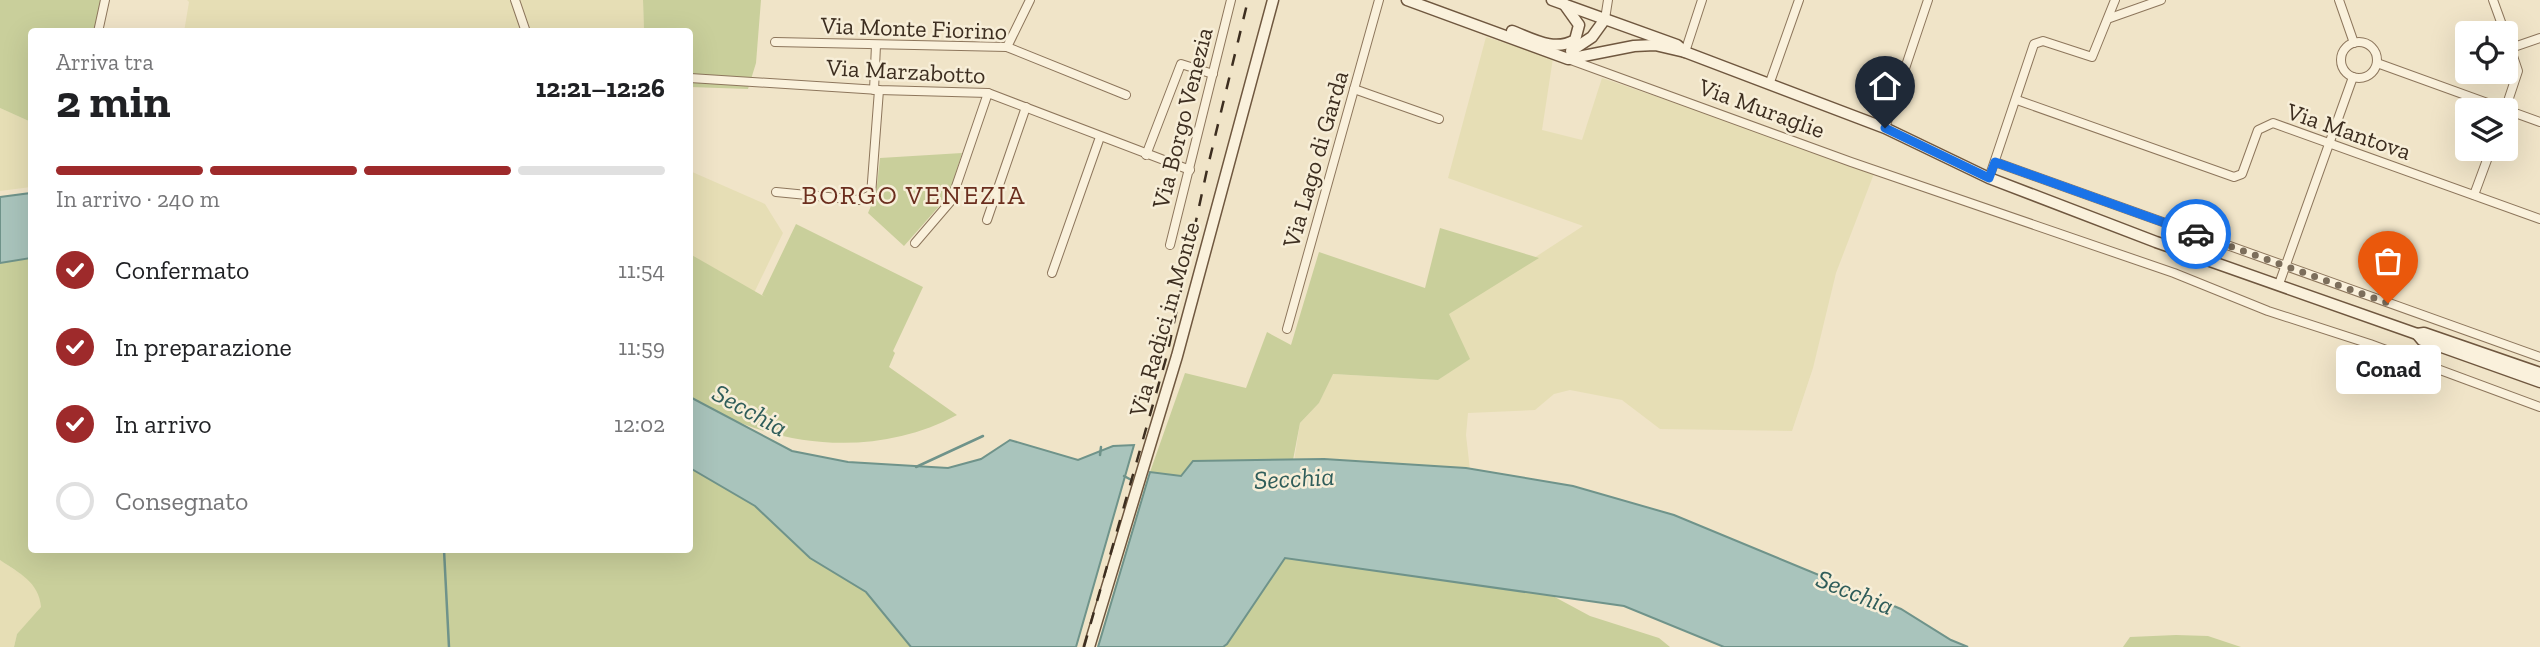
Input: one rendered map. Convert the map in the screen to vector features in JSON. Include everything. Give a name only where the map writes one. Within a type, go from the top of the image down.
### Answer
[{"type":"main road","name":"Via Muraglie","points":[[1407,0],[1438,6],[1567,59]]},
{"type":"main road","points":[[1552,0],[1677,45],[1685,52]]},
{"type":"main road","name":"Via Radici in Monte","points":[[1090,647],[1177,356],[1275,1]]},
{"type":"main road","points":[[1479,25],[1488,23],[1556,47],[1565,46],[1575,40],[1578,25],[1564,4]]},
{"type":"main road","points":[[1518,40],[1557,51],[1570,51],[1592,37],[1605,19]]},
{"type":"main road","points":[[1567,59],[1634,46],[1655,45],[1675,52],[1685,52],[1770,82],[1885,128],[1989,178],[2417,334],[2424,333],[2540,373]]},
{"type":"main road","points":[[2417,334],[2422,340],[2540,382]]},
{"type":"street","points":[[99,28],[105,0]]},
{"type":"street","points":[[515,0],[525,28]]},
{"type":"street","points":[[1007,47],[1030,0]]},
{"type":"street","name":"Via Borgo Venezia","points":[[1170,244],[1231,0]]},
{"type":"street","name":"Via Lago di Garda","points":[[1287,329],[1379,0]]},
{"type":"street","points":[[1605,19],[1608,0]]},
{"type":"street","points":[[1685,52],[1702,0]]},
{"type":"street","points":[[1770,82],[1799,0]]},
{"type":"street","points":[[1885,128],[1928,0]]},
{"type":"street","points":[[1989,178],[2034,44],[2043,41],[2092,57],[2115,0]]},
{"type":"street","points":[[2110,18],[2161,0]]},
{"type":"street","points":[[2339,0],[2354,43]]},
{"type":"street","points":[[2493,0],[2501,21]]},
{"type":"street","points":[[2518,46],[2540,38]]},
{"type":"street","name":"Via Monte Fiorino","points":[[775,42],[1007,47],[1126,95]]},
{"type":"street","points":[[2377,62],[2369,75],[2353,77],[2343,68],[2341,58],[2346,48],[2354,43],[2371,46],[2377,62],[2473,98]]},
{"type":"street","points":[[776,192],[859,200],[871,195],[876,45]]},
{"type":"street","name":"Via Muraglie","points":[[1567,59],[1851,162],[2174,273],[2268,311],[2370,344],[2540,407]]},
{"type":"street","points":[[1146,155],[1181,64],[1213,74]]},
{"type":"street","points":[[2278,284],[2353,77]]},
{"type":"street","name":"Via Marzabotto","points":[[693,78],[876,90],[988,93],[1190,170]]},
{"type":"street","points":[[1354,89],[1439,119]]},
{"type":"street","points":[[915,243],[951,201],[988,93]]},
{"type":"street","name":"Via Mantova","points":[[2017,100],[2234,177],[2242,174],[2258,130],[2265,124],[2273,123],[2540,219]]},
{"type":"street","points":[[987,220],[1026,107]]},
{"type":"street","points":[[2518,114],[2540,122]]},
{"type":"street","points":[[1052,273],[1100,137]]},
{"type":"street","points":[[2474,195],[2487,161]]},
{"type":"street","points":[[1995,162],[2540,357]]},
{"type":"shaded area","points":[[187,0],[643,0],[644,28],[185,28],[189,2]]},
{"type":"shaded area","points":[[1486,37],[1553,58],[1542,130],[1582,140],[1602,78],[1875,171],[1836,273],[1813,368],[1792,431],[1660,429],[1622,400],[1570,390],[1554,394],[1535,410],[1468,413],[1466,435],[1470,470],[1357,460],[1294,461],[1300,423],[1319,403],[1332,374],[1438,380],[1469,359],[1448,314],[1583,226],[1448,178]]},
{"type":"shaded area","points":[[0,108],[28,121],[28,187],[0,191]]},
{"type":"shaded area","points":[[693,172],[765,204],[783,233],[754,293],[693,256]]},
{"type":"shaded area","points":[[0,560],[30,580],[40,594],[41,608],[17,634],[14,647],[0,647]]},
{"type":"green space","points":[[0,0],[107,0],[102,28],[28,28],[28,121],[0,108]]},
{"type":"green space","points":[[643,0],[761,0],[756,63],[748,89],[693,87],[693,28],[644,28]]},
{"type":"green space","points":[[962,153],[949,195],[904,246],[868,213],[876,194],[880,158]]},
{"type":"green space","points":[[796,224],[923,287],[893,351],[895,353],[889,367],[957,415],[925,429],[891,438],[856,443],[822,442],[753,428],[693,399],[693,256],[765,297],[762,295]]},
{"type":"green space","points":[[1440,228],[1539,258],[1449,314],[1470,359],[1438,380],[1333,374],[1319,403],[1300,423],[1293,460],[1193,461],[1181,476],[1150,472],[1185,373],[1246,388],[1267,332],[1291,345],[1319,252],[1425,288]]},
{"type":"green space","points":[[28,258],[28,553],[693,553],[693,470],[755,506],[810,558],[866,592],[911,647],[14,647],[17,634],[41,607],[32,585],[0,560],[0,263]]},
{"type":"green space","points":[[1284,558],[1551,595],[1590,616],[1659,638],[1670,647],[1223,647]]},
{"type":"green space","points":[[2208,636],[2241,647],[2123,647],[2130,637]]},
{"type":"water","points":[[28,193],[28,258],[0,263],[0,197]]},
{"type":"water","points":[[693,399],[792,451],[848,462],[948,468],[981,459],[1010,440],[1078,460],[1113,446],[1134,445],[1076,647],[911,647],[866,592],[810,558],[755,506],[693,470]]},
{"type":"water","name":"Secchia","points":[[1324,459],[1466,468],[1573,486],[1674,515],[1901,609],[1951,640],[1968,647],[1724,647],[1624,606],[1285,558],[1223,647],[1098,647],[1150,472],[1181,476],[1193,461]]},
{"type":"waterway","points":[[916,467],[983,436]]},
{"type":"waterway","points":[[1100,455],[1101,447]]},
{"type":"waterway","points":[[1124,476],[1137,483]]},
{"type":"waterway","points":[[444,553],[449,647]]},
{"type":"railway","points":[[1084,647],[1167,355],[1207,170],[1248,0]]},
{"type":"way so far","points":[[2196,234],[2388,303]]},
{"type":"place","name":"Conad","points":[[2388,303]]},
{"type":"district","name":"BORGO VENEZIA","points":[[914,195]]},
{"type":"route","points":[[1885,128],[1989,178],[1995,162],[2196,234]]}]
